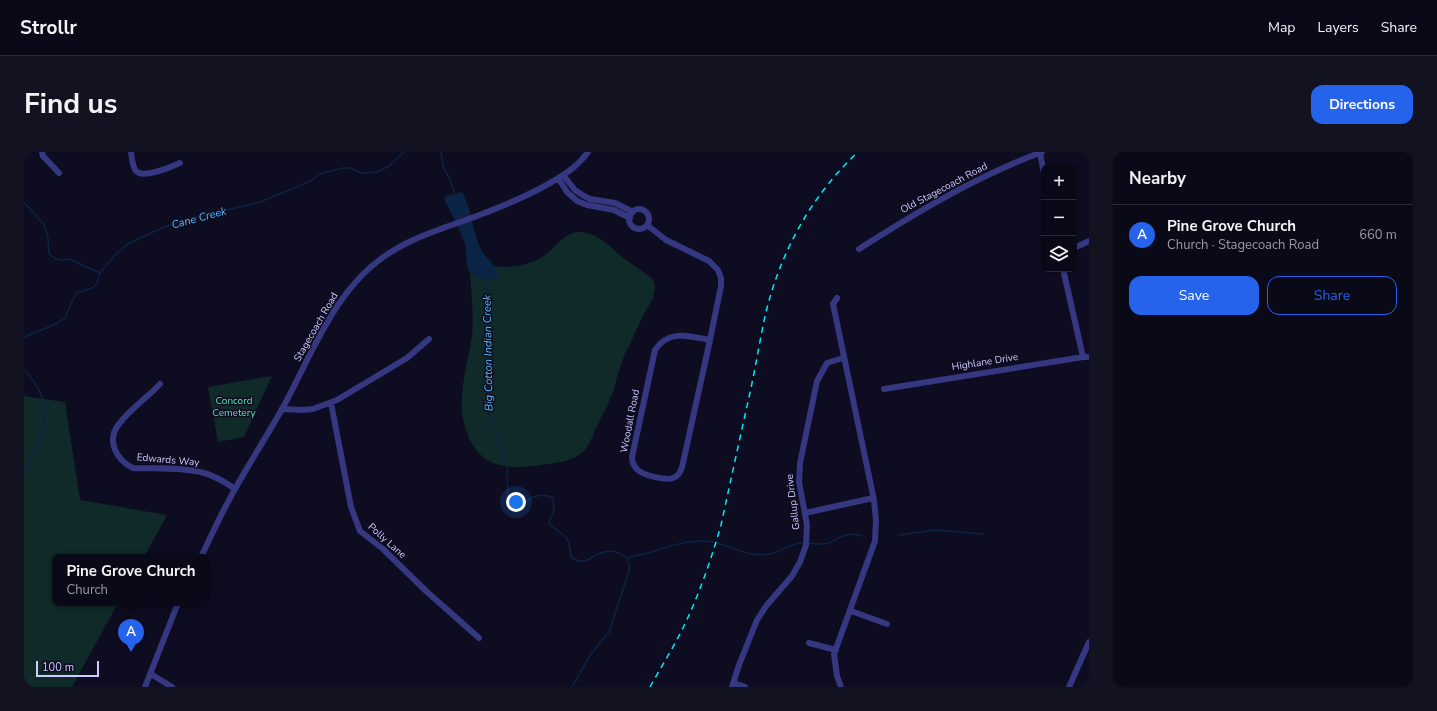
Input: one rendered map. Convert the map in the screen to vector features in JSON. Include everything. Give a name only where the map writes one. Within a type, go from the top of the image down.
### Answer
[{"type":"street","points":[[42,152],[43,156],[59,173]]},
{"type":"street","points":[[131,152],[135,169],[138,173],[143,174],[161,170],[180,163]]},
{"type":"street","name":"Stagecoach Road","points":[[202,554],[235,489],[282,409],[314,347],[338,305],[357,281],[374,264],[390,252],[423,236],[527,196],[561,177],[572,169],[588,152]]},
{"type":"street","points":[[1041,152],[1043,164]]},
{"type":"street","name":"Old Stagecoach Road","points":[[859,249],[926,207],[969,184],[1041,152]]},
{"type":"street","points":[[561,177],[575,190],[590,199],[615,203],[633,212]]},
{"type":"street","points":[[561,177],[570,195],[578,201],[587,205],[614,210],[630,218]]},
{"type":"street","points":[[640,209],[647,213],[649,220],[643,229],[636,229],[631,224],[630,218],[633,212],[640,209]]},
{"type":"street","name":"Woodall Road","points":[[647,225],[668,240],[709,261],[719,273],[721,288],[710,340],[683,463],[680,471],[674,478],[667,480],[640,472],[634,465],[632,457],[655,350],[666,339],[678,335],[710,340]]},
{"type":"street","points":[[1077,247],[1089,241]]},
{"type":"street","points":[[1064,272],[1086,357]]},
{"type":"street","points":[[837,298],[833,304],[873,498],[876,520],[875,541],[851,611],[834,654],[837,676],[841,687]]},
{"type":"street","points":[[282,409],[313,409],[331,403],[371,381],[407,358],[429,339]]},
{"type":"street","name":"Highlane Drive","points":[[884,389],[1086,357]]},
{"type":"street","name":"Gallup Drive","points":[[733,685],[739,665],[757,620],[766,606],[792,576],[803,555],[807,536],[805,513],[798,473],[817,381],[827,363],[843,358]]},
{"type":"street","name":"Edwards Way","points":[[160,384],[118,424],[113,440],[116,454],[126,465],[133,468],[204,473],[216,477],[235,489]]},
{"type":"street","name":"Polly Lane","points":[[331,403],[351,507],[360,531],[383,549],[426,591],[479,638]]},
{"type":"street","points":[[805,513],[873,498]]},
{"type":"street","points":[[146,687],[177,606]]},
{"type":"street","points":[[851,611],[887,624]]},
{"type":"street","points":[[1069,687],[1089,642]]},
{"type":"street","points":[[809,643],[836,650]]},
{"type":"street","points":[[151,674],[172,687]]},
{"type":"street","points":[[733,685],[745,687]]},
{"type":"green space","points":[[576,232],[589,233],[600,239],[652,278],[654,284],[653,298],[626,352],[611,397],[584,451],[576,457],[562,462],[521,467],[508,467],[497,464],[487,460],[478,452],[465,427],[463,416],[462,393],[473,327],[470,271],[476,275],[492,280],[495,268],[493,266],[508,267],[524,265],[545,255],[565,237]]},
{"type":"green space","name":"Concord Cemetery","points":[[272,376],[244,437],[218,442],[208,387]]},
{"type":"green space","points":[[24,396],[65,402],[80,500],[167,515],[146,554],[52,554],[52,606],[116,606],[72,687],[24,687]]},
{"type":"water","points":[[462,192],[468,206],[481,249],[494,267],[499,277],[489,279],[480,277],[472,274],[468,269],[466,247],[463,238],[444,199],[446,196]]},
{"type":"waterway","name":"Cane Creek","points":[[24,337],[56,324],[65,318],[76,293],[92,288],[96,285],[100,273],[115,255],[128,244],[180,221],[260,202],[311,181],[319,174],[343,168],[350,168],[362,173],[377,172],[389,166],[404,152]]},
{"type":"waterway","name":"Big Cotton Indian Creek","points":[[441,152],[443,167],[450,179],[455,195]]},
{"type":"waterway","points":[[24,202],[45,226],[48,238],[49,254],[58,260],[69,259],[100,273]]},
{"type":"waterway","name":"Big Cotton Indian Creek","points":[[484,276],[489,300],[487,376],[489,414],[507,468],[508,496],[511,505],[515,507],[529,499],[543,495],[553,498],[553,513],[549,523],[567,539],[572,558],[584,561],[602,552],[612,551],[625,557],[629,565],[629,572],[609,632],[590,655],[572,687]]},
{"type":"waterway","points":[[24,370],[35,383],[42,396],[44,408],[44,421],[41,433],[24,474]]},
{"type":"waterway","points":[[899,535],[936,530],[983,534]]},
{"type":"waterway","points":[[809,543],[827,544],[849,534],[862,536]]},
{"type":"waterway","points":[[627,558],[688,542],[713,542]]},
{"type":"waterway","points":[[718,543],[738,550],[760,555],[767,555],[791,545],[803,543]]},
{"type":"railway","points":[[650,687],[689,616],[717,538],[751,388],[765,316],[779,270],[788,248],[811,207],[841,169],[858,152]]},
{"type":"place","name":"Pine Grove Church","points":[[131,652]]}]
